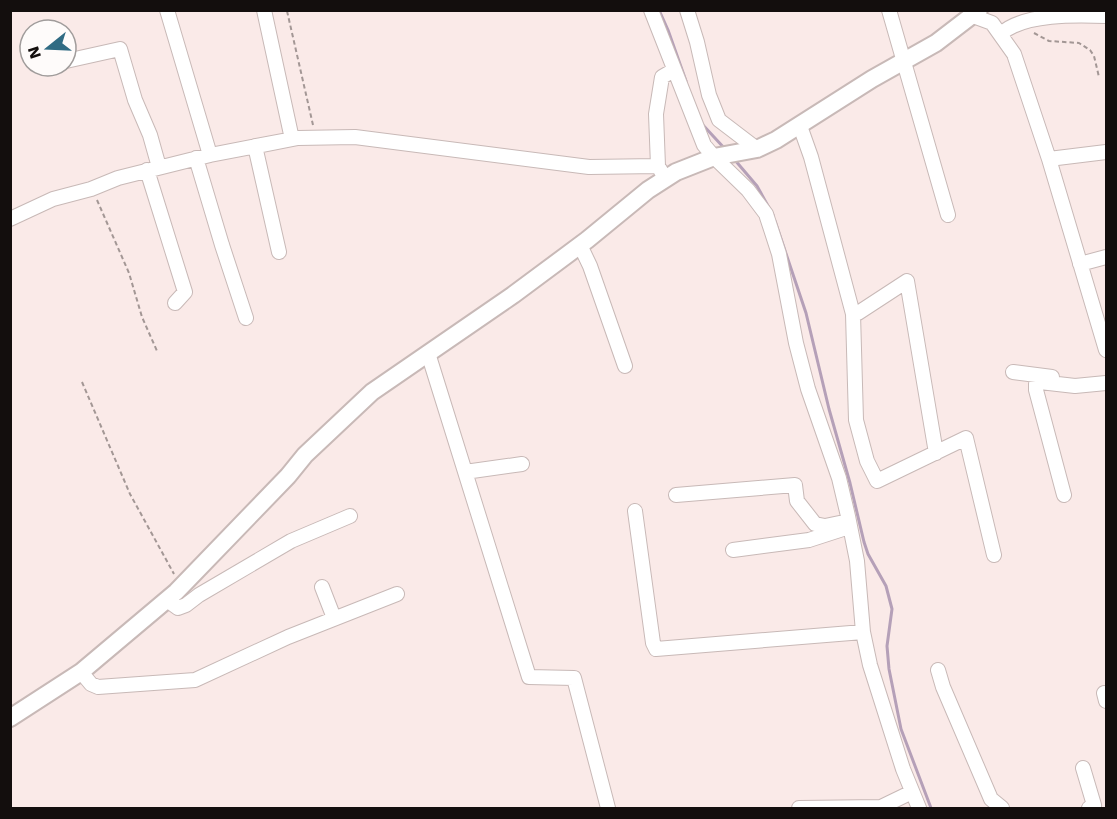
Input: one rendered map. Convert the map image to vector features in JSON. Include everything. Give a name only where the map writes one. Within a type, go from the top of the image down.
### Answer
[{"type":"main road","points":[[10,718],[81,672],[167,600],[288,476],[305,455],[355,406],[513,296],[580,245],[635,200],[662,172],[714,157],[757,149],[800,126],[873,79],[936,43],[972,14]]},
{"type":"street","points":[[167,10],[222,245],[246,318]]},
{"type":"street","points":[[264,10],[292,139]]},
{"type":"street","points":[[651,10],[705,145],[748,190],[766,214],[779,254],[796,343],[808,389],[839,478],[850,523],[857,561],[863,632],[870,665],[919,808]]},
{"type":"street","points":[[687,10],[709,95],[719,120],[757,149]]},
{"type":"street","points":[[889,10],[948,215]]},
{"type":"street","points":[[972,14],[992,23],[1014,54],[1049,159],[1106,350]]},
{"type":"street","points":[[1001,34],[1006,29],[1049,18],[1107,16]]},
{"type":"street","points":[[78,58],[120,49],[135,100],[150,135],[153,169],[185,292],[175,303]]},
{"type":"street","points":[[10,219],[53,199],[94,188],[118,178],[203,156],[292,139],[316,137],[355,137],[589,167],[662,172],[656,114],[662,77],[674,70]]},
{"type":"street","points":[[800,126],[811,158],[853,315],[856,420],[867,460],[878,482],[966,438],[994,555]]},
{"type":"street","points":[[255,146],[279,252]]},
{"type":"street","points":[[1049,159],[1107,152]]},
{"type":"street","points":[[580,245],[590,266],[625,366]]},
{"type":"street","points":[[1080,264],[1107,257]]},
{"type":"street","points":[[853,315],[907,281],[936,453]]},
{"type":"street","points":[[1092,304],[1107,300]]},
{"type":"street","points":[[428,353],[529,677],[574,678],[608,808]]},
{"type":"street","points":[[1013,372],[1049,377],[1096,378],[1107,376]]},
{"type":"street","points":[[1064,495],[1036,384],[1040,382],[1075,386],[1107,383]]},
{"type":"street","points":[[465,472],[522,464]]},
{"type":"street","points":[[676,495],[795,485],[797,501],[815,524],[825,526],[850,523]]},
{"type":"street","points":[[635,511],[652,643],[656,649],[863,632]]},
{"type":"street","points":[[167,600],[178,608],[186,605],[291,541],[350,516]]},
{"type":"street","points":[[733,550],[809,540],[850,523]]},
{"type":"street","points":[[322,587],[334,618]]},
{"type":"street","points":[[81,672],[91,684],[98,687],[195,680],[288,637],[397,594]]},
{"type":"street","points":[[938,670],[946,696],[991,798],[1002,808]]},
{"type":"street","points":[[1083,768],[1094,805],[1089,808]]},
{"type":"street","points":[[799,808],[881,807],[912,792]]},
{"type":"path","points":[[287,10],[316,137]]},
{"type":"path","points":[[1013,27],[1036,33],[1049,41],[1079,43],[1090,50],[1094,56],[1099,77]]},
{"type":"path","points":[[94,188],[129,273],[142,317],[157,351]]},
{"type":"path","points":[[82,382],[130,494],[182,586]]},
{"type":"waterway","points":[[659,10],[686,81]]},
{"type":"waterway","points":[[702,124],[726,150]]},
{"type":"waterway","points":[[734,159],[757,186],[773,215]]},
{"type":"waterway","points":[[775,221],[806,313],[864,542],[886,586],[892,609],[887,646],[889,669],[901,729],[931,808]]}]
